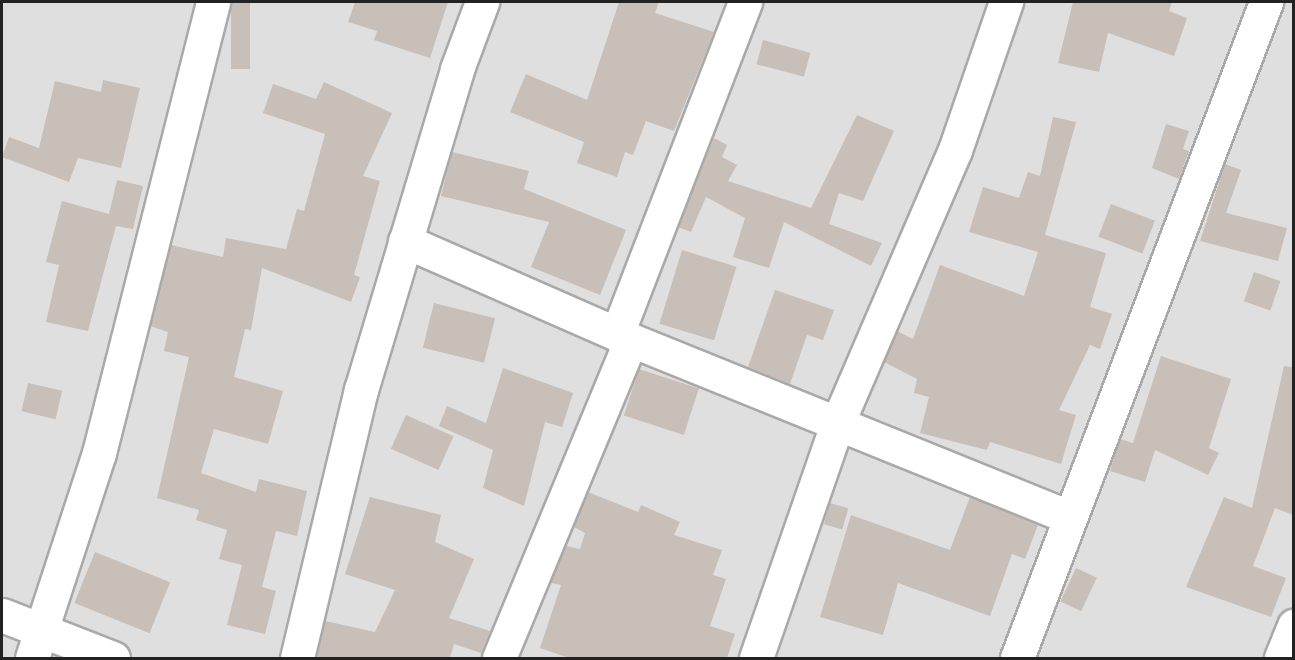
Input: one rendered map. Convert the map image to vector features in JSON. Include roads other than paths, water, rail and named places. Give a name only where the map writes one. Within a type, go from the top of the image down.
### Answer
[{"type":"street","points":[[35,644],[99,453],[213,2]]},
{"type":"street","points":[[297,658],[361,390],[405,241],[482,2]]},
{"type":"street","points":[[499,658],[624,337],[745,2]]},
{"type":"street","points":[[756,658],[837,423],[955,150],[1006,2]]},
{"type":"street","points":[[1017,658],[1266,2]]},
{"type":"street","points":[[405,241],[624,337],[1069,517]]},
{"type":"street","points":[[2,615],[35,644],[113,658]]},
{"type":"street","points":[[1281,658],[1293,625]]}]
